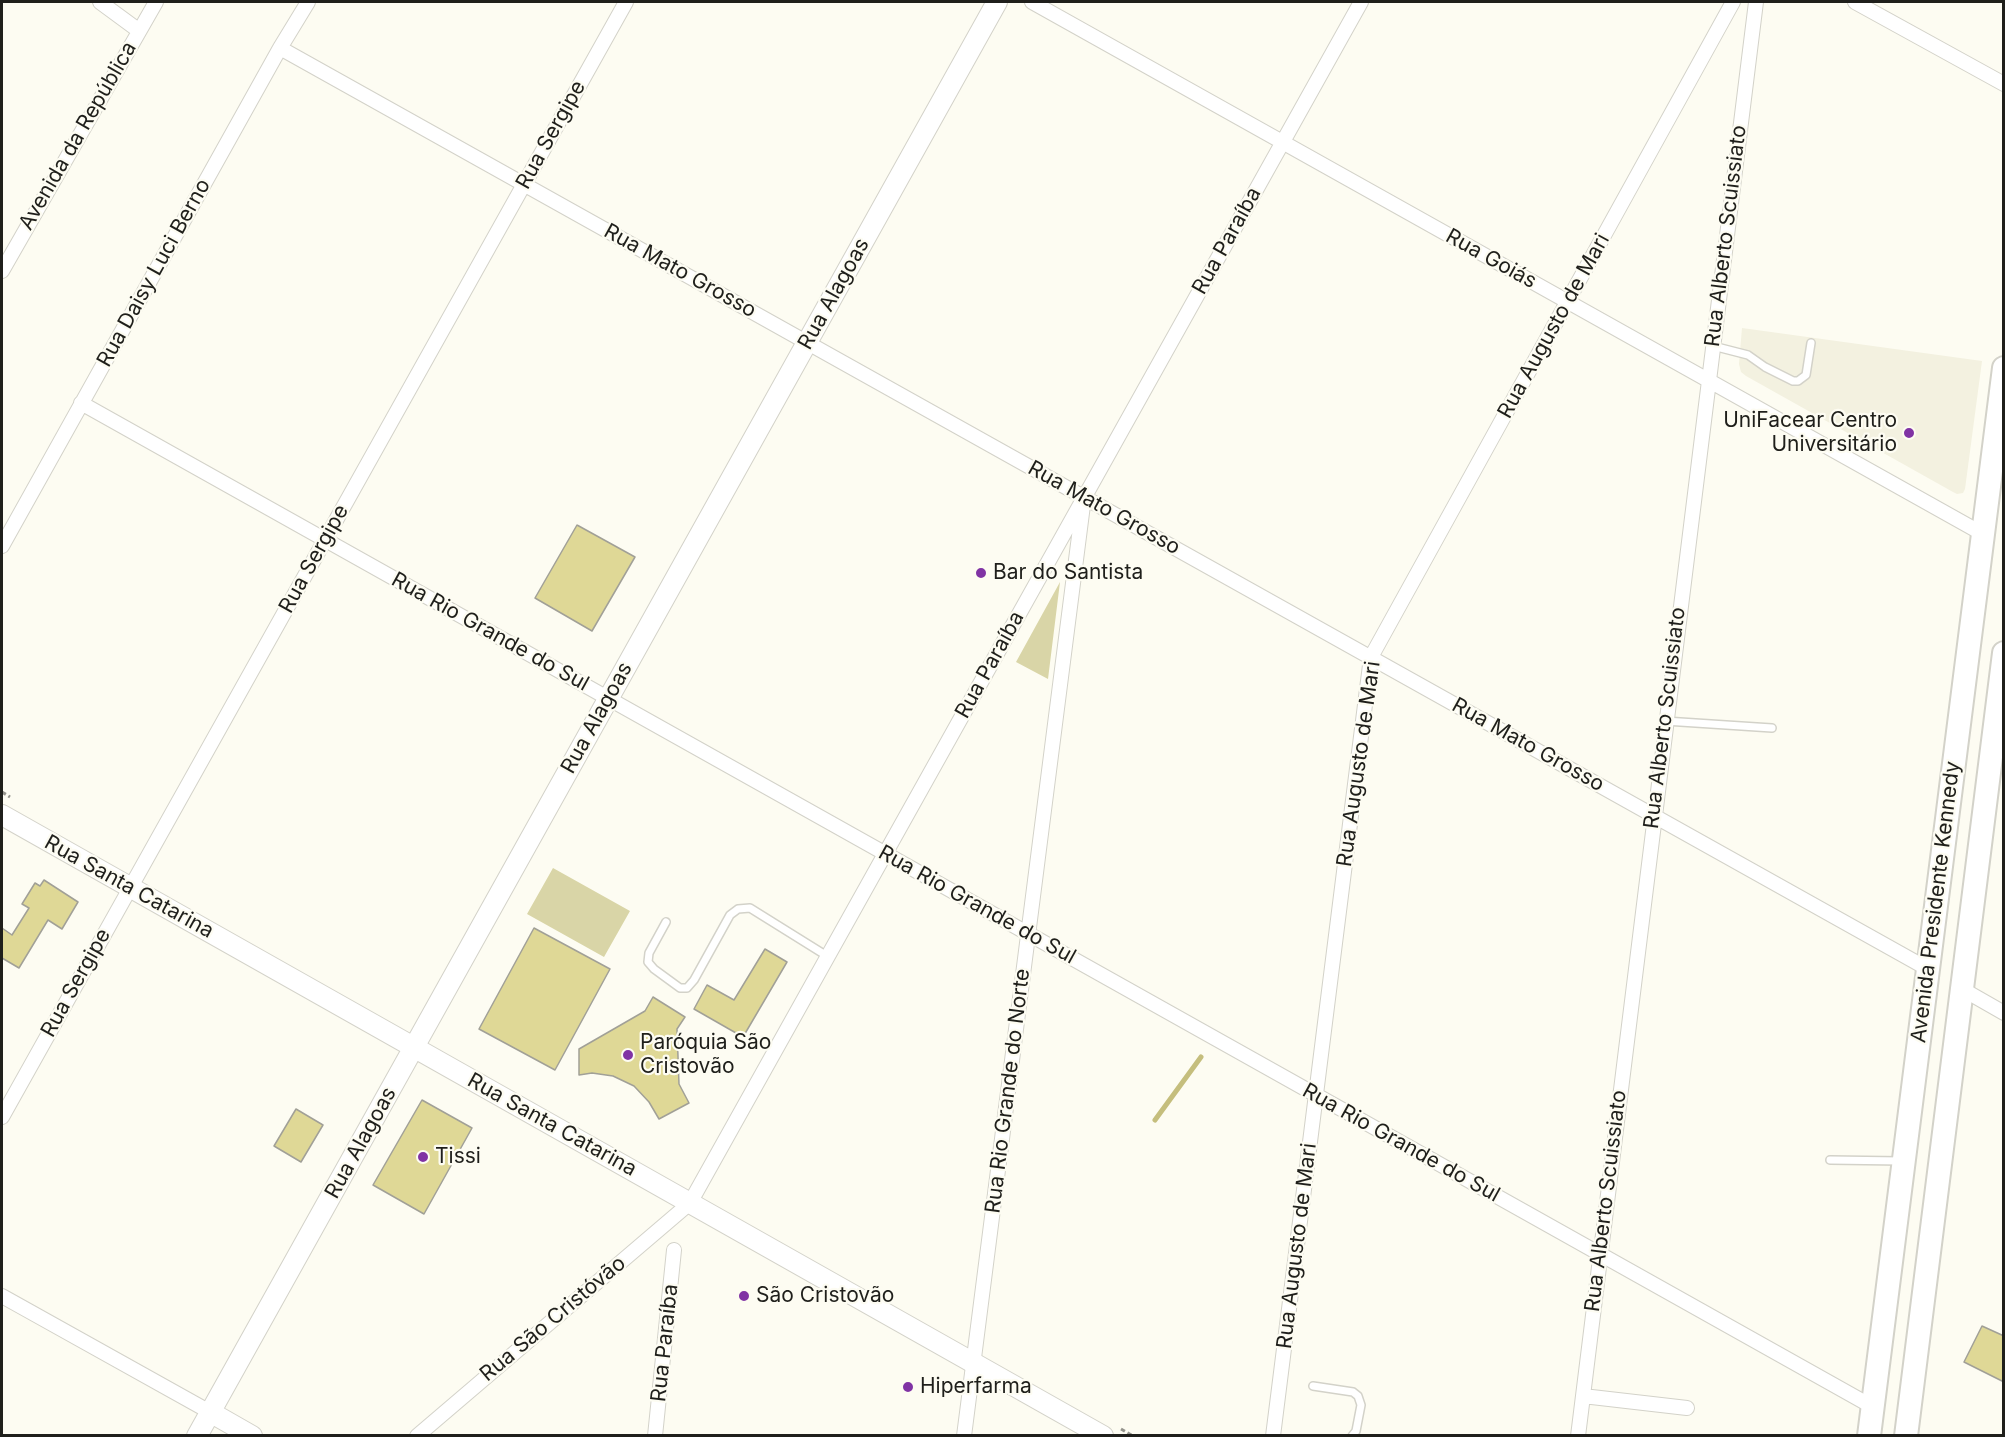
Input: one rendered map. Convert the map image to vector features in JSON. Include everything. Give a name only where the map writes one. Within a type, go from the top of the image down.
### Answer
[{"type":"main road","name":"Avenida Presidente Kennedy","points":[[1869,1436],[2004,368]]},
{"type":"main road","name":"Avenida Presidente Kennedy","points":[[1912,1433],[1962,989],[2004,653]]},
{"type":"main road","points":[[1955,751],[1965,761],[1978,768],[1989,770]]},
{"type":"street","points":[[100,2],[138,30]]},
{"type":"street","name":"Avenida da República","points":[[2,271],[156,2]]},
{"type":"street","name":"Rua Daisy Luci Berno","points":[[2,546],[280,48],[308,2]]},
{"type":"street","name":"Rua Sergipe","points":[[2,1117],[626,2]]},
{"type":"street","name":"Rua Alagoas","points":[[197,1436],[997,2]]},
{"type":"street","name":"Rua Goiás","points":[[1032,2],[1983,534]]},
{"type":"street","name":"Rua Paraíba","points":[[690,1203],[1360,2]]},
{"type":"street","name":"Rua Augusto de Mari","points":[[1273,1436],[1371,657],[1733,2]]},
{"type":"street","name":"Rua Alberto Scuissiato","points":[[1578,1436],[1653,815],[1756,2]]},
{"type":"street","points":[[1855,2],[2004,84]]},
{"type":"street","name":"Rua Mato Grosso","points":[[280,48],[1928,969]]},
{"type":"street","name":"Rua Rio Grande do Sul","points":[[81,403],[1873,1407]]},
{"type":"street","name":"Rua Rio Grande do Norte","points":[[964,1436],[1084,497]]},
{"type":"street","name":"Rua Santa Catarina","points":[[2,815],[1102,1436]]},
{"type":"street","points":[[1962,989],[2004,1012]]},
{"type":"street","name":"Rua São Cristóvão","points":[[417,1436],[690,1203]]},
{"type":"street","name":"Rua Paraíba","points":[[655,1436],[674,1250]]},
{"type":"street","points":[[2,1296],[252,1436]]},
{"type":"street","points":[[1582,1396],[1687,1408]]},
{"type":"lane","points":[[1713,346],[1740,352],[1774,372],[1798,381],[1806,375],[1810,343]]},
{"type":"lane","points":[[1665,721],[1772,728]]},
{"type":"lane","points":[[666,922],[649,953],[648,962],[680,988],[687,988],[694,980],[730,915],[738,909],[750,908],[827,956]]},
{"type":"lane","points":[[1830,1160],[1904,1161]]},
{"type":"lane","points":[[1313,1386],[1353,1392],[1358,1396],[1361,1405],[1356,1431],[1352,1436]]},
{"type":"shaded area","name":"UniFacear Centro Universitário","points":[[1742,328],[1982,361],[1963,493],[1953,492],[1746,376],[1741,372],[1739,364]]},
{"type":"shaded area","points":[[1060,582],[1048,679],[1016,662]]},
{"type":"shaded area","points":[[553,868],[630,911],[604,957],[527,914]]},
{"type":"building","points":[[577,525],[635,557],[592,631],[535,598]]},
{"type":"building","points":[[44,880],[78,902],[62,929],[48,920],[19,968],[2,958],[2,928],[12,935],[29,908],[22,904],[35,883],[40,886]]},
{"type":"building","points":[[534,928],[610,969],[555,1070],[479,1029]]},
{"type":"building","points":[[765,949],[787,962],[743,1037],[694,1009],[707,985],[734,1000]]},
{"type":"building","name":"Paróquia São Cristovão","points":[[653,997],[685,1017],[677,1029],[679,1084],[689,1103],[659,1119],[649,1102],[634,1086],[613,1076],[592,1073],[579,1075],[579,1049],[645,1011]]},
{"type":"building","name":"Tissi","points":[[422,1100],[472,1128],[424,1214],[373,1185]]},
{"type":"building","points":[[296,1109],[323,1125],[301,1162],[274,1146]]},
{"type":"building","points":[[1982,1326],[2004,1336],[2004,1382],[1964,1362]]},
{"type":"waterway","points":[[1155,1120],[1201,1057]]},
{"type":"place","name":"UniFacear Centro Universitário","points":[[1909,433]]},
{"type":"place","name":"Bar do Santista","points":[[981,573]]},
{"type":"place","name":"Paróquia São Cristovão","points":[[628,1055]]},
{"type":"place","name":"Tissi","points":[[423,1157]]},
{"type":"place","name":"São Cristovão","points":[[744,1296]]},
{"type":"place","name":"Hiperfarma","points":[[908,1387]]}]
